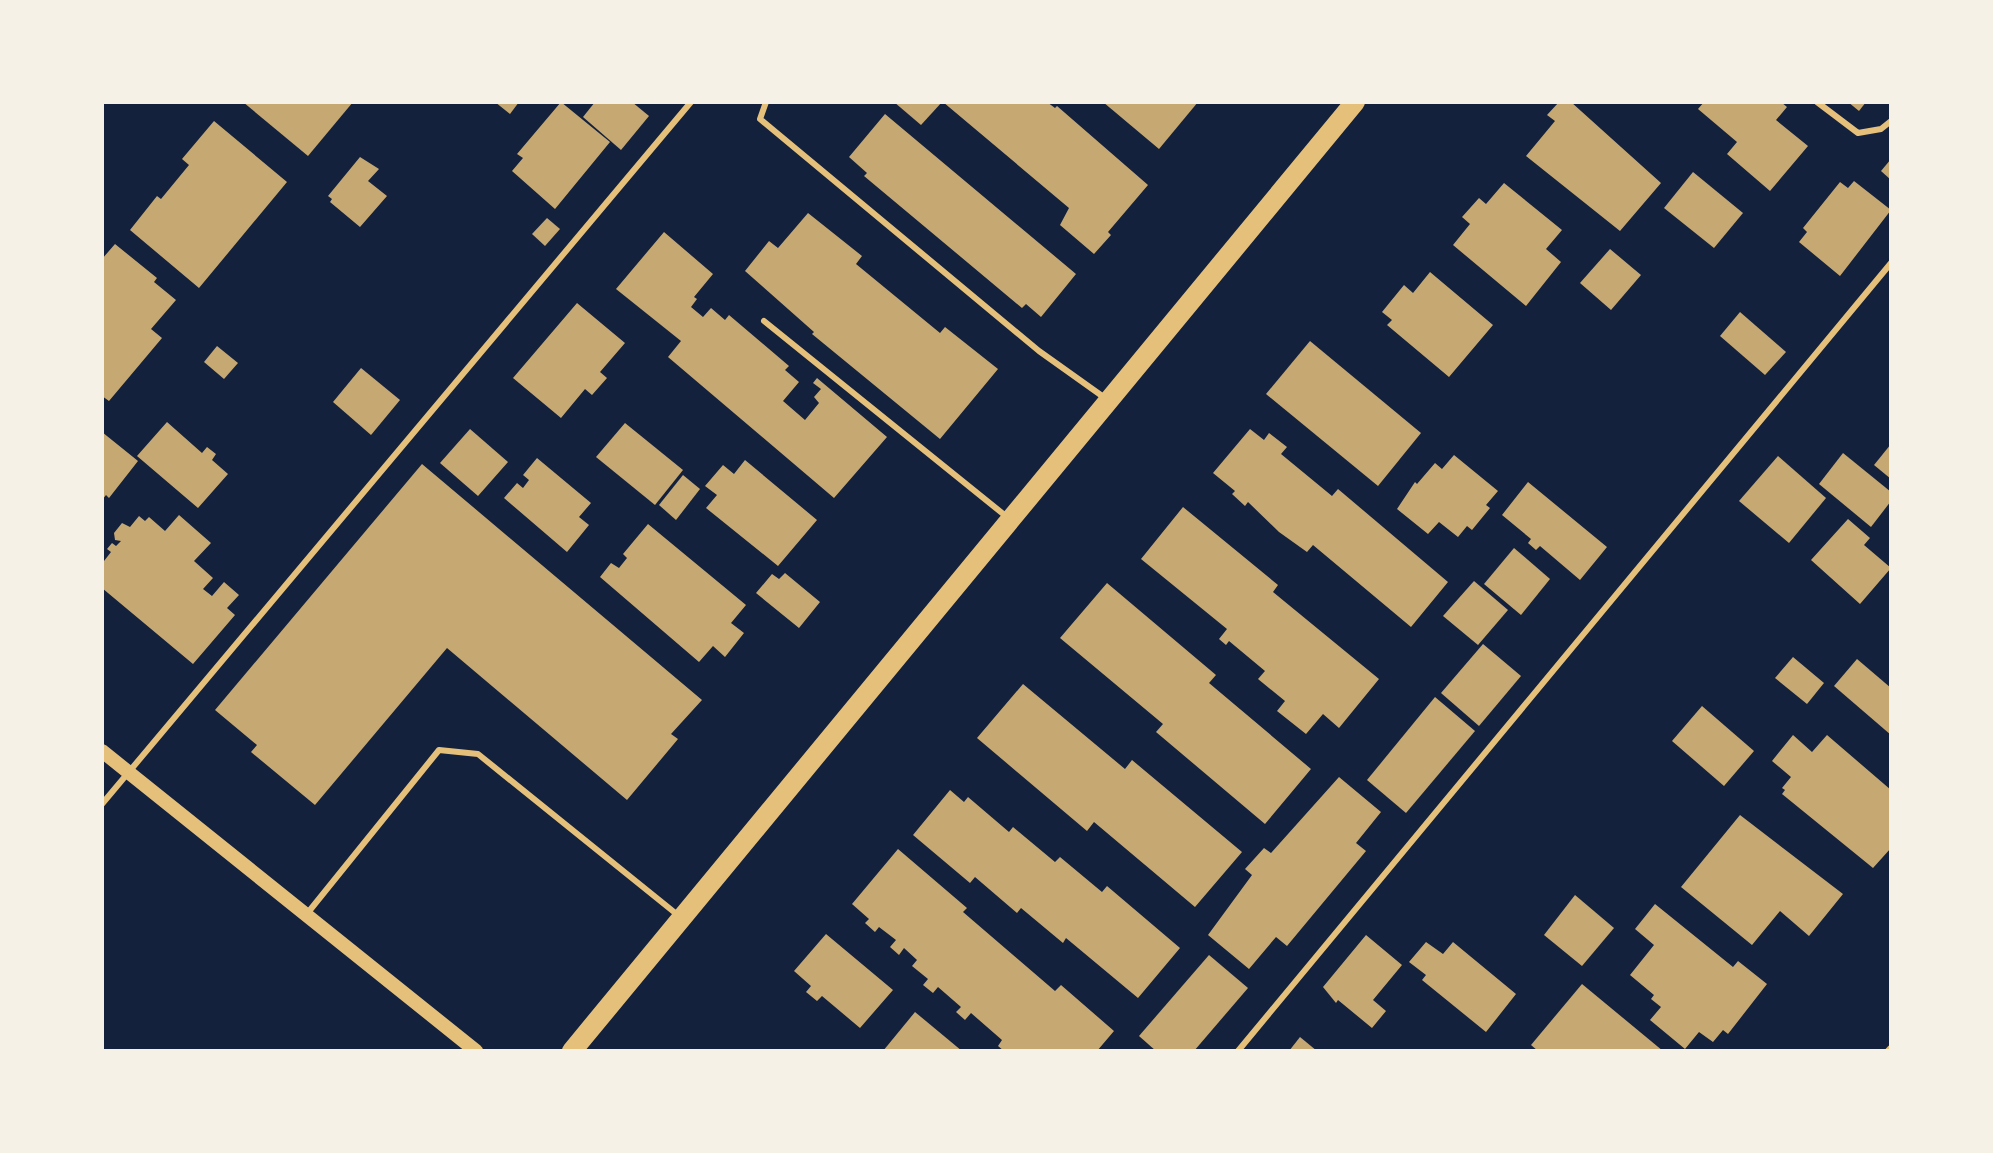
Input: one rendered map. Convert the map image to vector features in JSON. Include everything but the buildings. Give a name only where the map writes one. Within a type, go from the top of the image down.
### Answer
[{"type":"main road","points":[[572,1051],[1355,102]]},
{"type":"street","points":[[102,751],[476,1051]]},
{"type":"lane","points":[[102,804],[691,102]]},
{"type":"lane","points":[[766,102],[760,119],[1039,351],[1108,400]]},
{"type":"lane","points":[[1817,102],[1858,133],[1881,129],[1891,121]]},
{"type":"lane","points":[[1238,1051],[1891,263]]},
{"type":"lane","points":[[764,321],[1010,520]]},
{"type":"lane","points":[[306,915],[439,750],[478,754],[682,918]]}]
